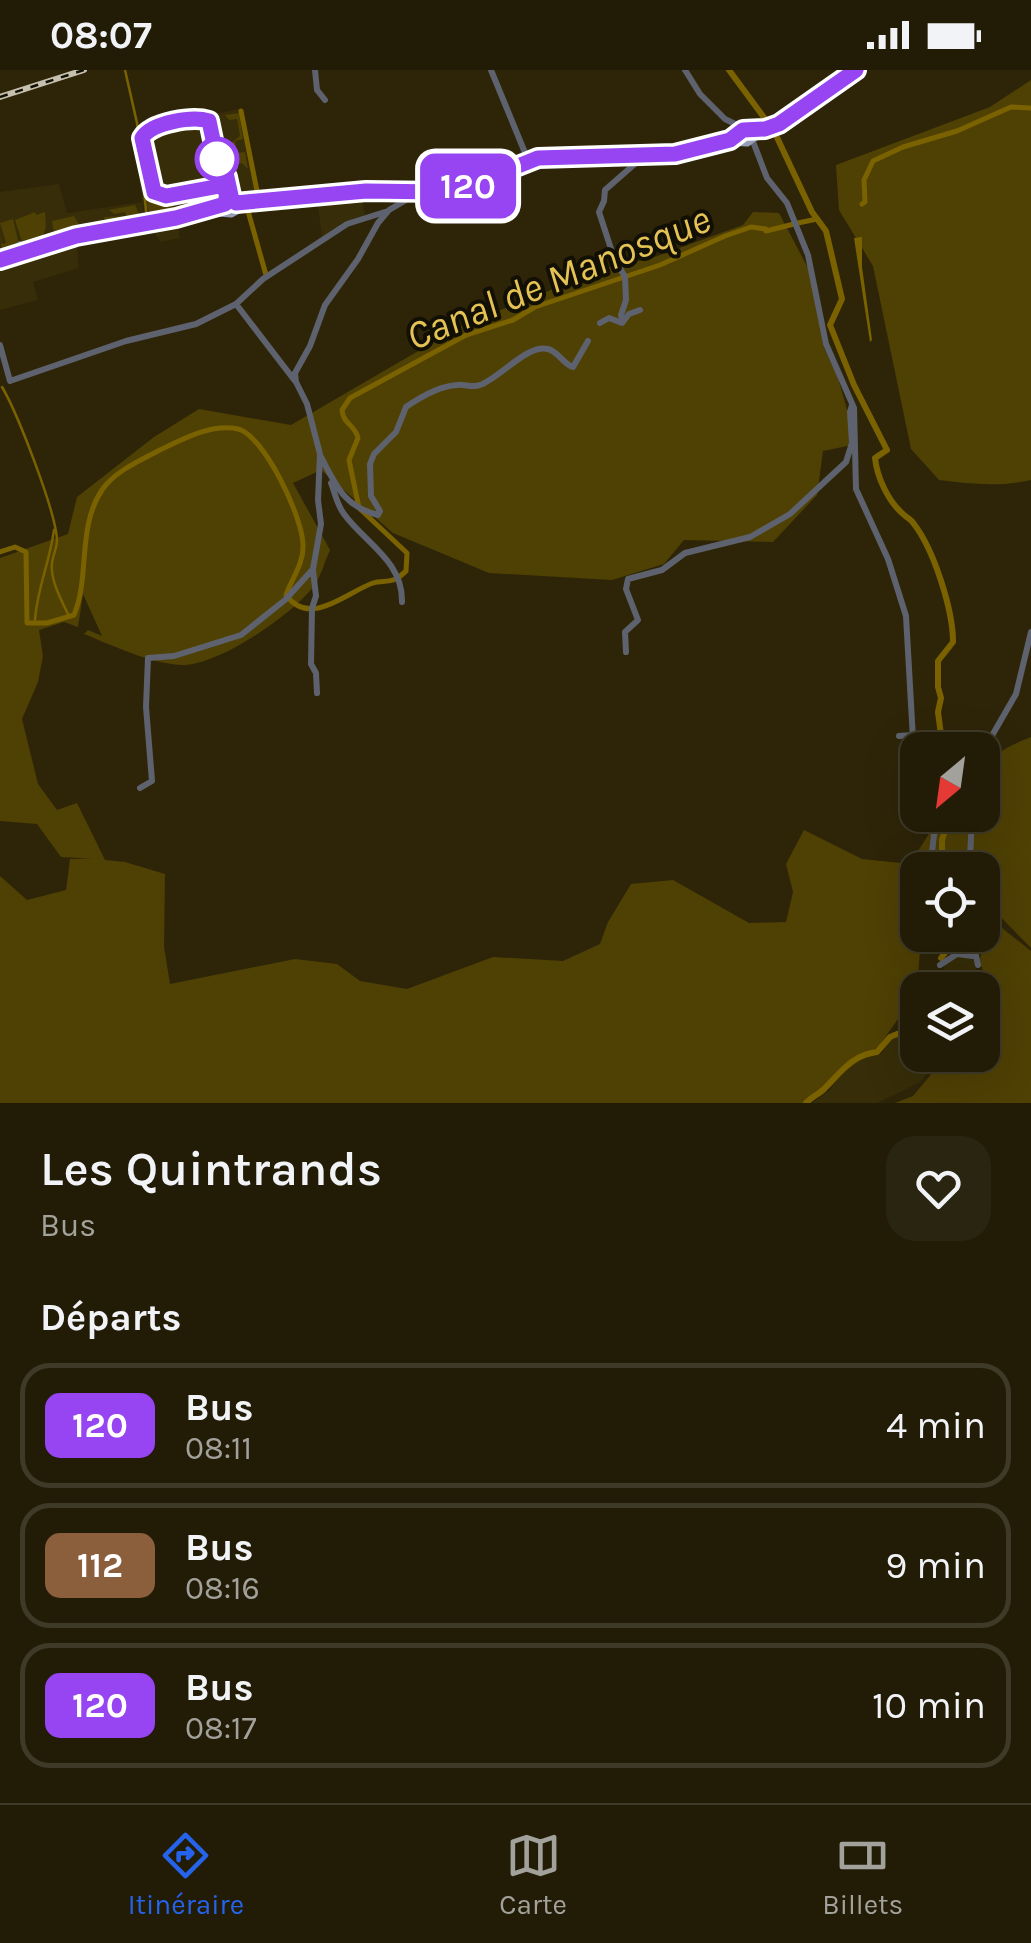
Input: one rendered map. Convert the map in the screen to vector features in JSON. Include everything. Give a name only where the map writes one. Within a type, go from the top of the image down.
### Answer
[{"type":"main road","points":[[384,190],[444,194],[528,160],[562,154],[683,152],[746,136],[779,124],[856,70]]},
{"type":"main road","points":[[0,258],[76,236],[230,205],[384,190],[435,192],[462,188]]},
{"type":"street","points":[[314,70],[317,89],[325,100]]},
{"type":"street","points":[[492,70],[528,160]]},
{"type":"street","points":[[685,70],[706,101],[746,136],[768,180],[787,203],[806,249],[826,344],[853,404],[856,489],[888,558],[906,616],[912,732]]},
{"type":"street","points":[[622,322],[620,316],[626,300],[624,276],[599,212],[605,190],[645,154]]},
{"type":"street","points":[[220,173],[228,178],[230,205]]},
{"type":"street","points":[[206,189],[224,188],[230,205]]},
{"type":"street","points":[[0,345],[10,381],[126,341],[175,332],[236,304],[266,277],[346,224],[389,210],[417,194],[435,192]]},
{"type":"street","points":[[296,382],[296,370],[313,340],[325,304],[389,210]]},
{"type":"street","points":[[0,258],[20,249],[20,244]]},
{"type":"street","points":[[236,304],[296,382],[308,404],[320,454],[340,509],[382,552],[399,585],[402,602]]},
{"type":"street","points":[[622,322],[629,313],[640,310]]},
{"type":"street","points":[[600,323],[609,318],[622,322]]},
{"type":"street","points":[[320,454],[337,486],[361,510],[377,515],[380,513],[372,496],[370,464],[396,432],[406,406],[448,386],[479,386],[522,356],[541,349],[549,350],[566,366],[573,367],[588,341]]},
{"type":"street","points":[[626,652],[625,632],[638,620],[626,588],[628,579],[668,567],[685,553],[750,536],[790,514],[846,462],[852,443],[853,404]]},
{"type":"street","points":[[317,692],[316,673],[310,664],[316,596],[313,569],[321,524],[320,454]]},
{"type":"street","points":[[140,788],[152,781],[146,707],[148,658],[174,656],[241,635],[286,598],[313,569]]},
{"type":"street","points":[[994,732],[1016,694],[1031,632]]},
{"type":"street","points":[[976,952],[978,965]]},
{"type":"street","points":[[940,965],[958,954],[973,956]]},
{"type":"shaded area","points":[[1031,80],[1031,480],[974,484],[939,480],[911,449],[873,266],[839,210],[836,165],[990,107]]},
{"type":"shaded area","points":[[240,109],[258,200],[232,199],[149,223],[142,203],[146,223],[76,237],[79,268],[33,282],[38,300],[0,310],[0,192],[59,184],[67,213],[142,202],[134,130]]},
{"type":"shaded area","points":[[239,113],[243,139],[235,141],[237,153],[245,152],[248,169],[242,163],[222,168],[219,165],[236,158],[231,143],[240,136],[237,119],[229,120],[225,115]]},
{"type":"shaded area","points":[[150,186],[154,198],[168,199],[176,211],[212,204],[210,190],[221,188],[225,200],[223,202],[152,222],[147,206]]},
{"type":"shaded area","points":[[361,194],[365,215],[322,237],[317,198]]},
{"type":"shaded area","points":[[135,205],[142,221],[109,227],[104,217],[126,216],[125,212],[114,214],[109,210]]},
{"type":"shaded area","points":[[45,212],[41,242],[24,248],[15,220]]},
{"type":"shaded area","points":[[753,212],[779,213],[809,270],[824,348],[837,375],[857,444],[823,451],[817,495],[773,542],[684,540],[664,564],[612,580],[489,573],[393,533],[321,470],[293,483],[330,550],[314,586],[289,611],[234,648],[181,665],[157,661],[84,634],[88,630],[102,636],[83,594],[78,627],[64,622],[39,630],[43,656],[38,682],[22,719],[38,784],[57,810],[77,803],[105,860],[165,874],[164,947],[170,984],[295,959],[337,964],[360,981],[407,989],[493,957],[563,961],[600,944],[631,884],[673,880],[749,923],[786,922],[793,892],[786,864],[804,830],[862,859],[900,863],[900,952],[920,952],[918,972],[900,972],[900,1016],[879,1046],[803,1103],[0,1103],[0,876],[27,900],[66,890],[70,859],[92,859],[61,857],[37,824],[0,821],[0,558],[68,534],[77,497],[154,437],[199,409],[291,425],[463,325],[619,263],[646,260],[743,225]]},
{"type":"shaded area","points":[[74,216],[80,226],[88,225],[87,229],[55,239],[52,221]]},
{"type":"shaded area","points":[[13,219],[19,245],[2,253],[0,234],[2,244],[6,243],[0,223]]},
{"type":"shaded area","points":[[172,222],[177,225],[180,238],[161,242],[149,226]]},
{"type":"shaded area","points":[[862,237],[862,267],[870,342],[854,238]]},
{"type":"shaded area","points":[[1031,737],[1031,948],[1000,916],[1000,852],[918,852],[930,832],[1000,832],[1000,752]]},
{"type":"shaded area","points":[[1000,928],[1031,951],[1031,1103],[895,1103],[913,1096],[933,1072],[1000,1072],[1000,972],[983,972],[980,962],[981,952],[1000,952]]},
{"type":"shaded area","points":[[953,952],[976,952],[975,972],[943,972],[944,963]]},
{"type":"shaded area","points":[[900,1036],[900,1072],[928,1072],[921,1082],[877,1103],[812,1103],[859,1059],[881,1054],[889,1041]]},
{"type":"waterway","points":[[125,70],[137,123],[147,220]]},
{"type":"waterway","points":[[729,70],[774,131],[812,212],[826,231],[842,299],[830,325],[854,385],[887,450],[875,458],[878,473],[893,502],[921,535],[941,581],[953,642],[938,661],[941,732]]},
{"type":"waterway","name":"Canal de Manosque","points":[[862,204],[864,180],[873,161],[1011,107],[1031,108]]},
{"type":"waterway","points":[[241,111],[258,196]]},
{"type":"waterway","points":[[248,211],[266,275]]},
{"type":"waterway","name":"Canal de Manosque","points":[[798,223],[817,219]]},
{"type":"waterway","name":"Canal de Manosque","points":[[766,231],[794,224]]},
{"type":"waterway","name":"Canal de Manosque","points":[[398,578],[406,571],[407,553],[359,508],[349,460],[358,438],[342,410],[350,398],[466,335],[660,265],[725,236],[751,227],[766,229]]},
{"type":"waterway","points":[[2,387],[26,439],[50,508],[57,540],[53,576],[68,614]]},
{"type":"waterway","name":"Canal de Manosque","points":[[0,552],[15,547],[26,552],[27,623],[47,623],[74,615],[82,585],[89,520],[102,490],[127,468],[176,442],[207,430],[228,428],[238,429],[259,446],[280,479],[296,516],[303,552],[286,595],[295,604],[317,608],[373,583],[396,579]]},
{"type":"waterway","points":[[35,620],[54,530]]},
{"type":"waterway","points":[[942,852],[945,832]]},
{"type":"waterway","points":[[941,958],[946,952]]},
{"type":"waterway","points":[[806,1103],[854,1060],[877,1052],[890,1037],[900,1033]]},
{"type":"railway","points":[[0,97],[84,70]]},
{"type":"bus line","name":"120","points":[[0,260],[76,236],[176,218],[225,204],[227,192],[220,186],[166,196],[154,192],[142,138],[149,129],[174,123],[204,118],[209,121],[220,173],[227,177],[236,203],[366,191],[441,192],[549,156],[668,154],[730,140],[743,130],[779,124],[856,70]]}]
